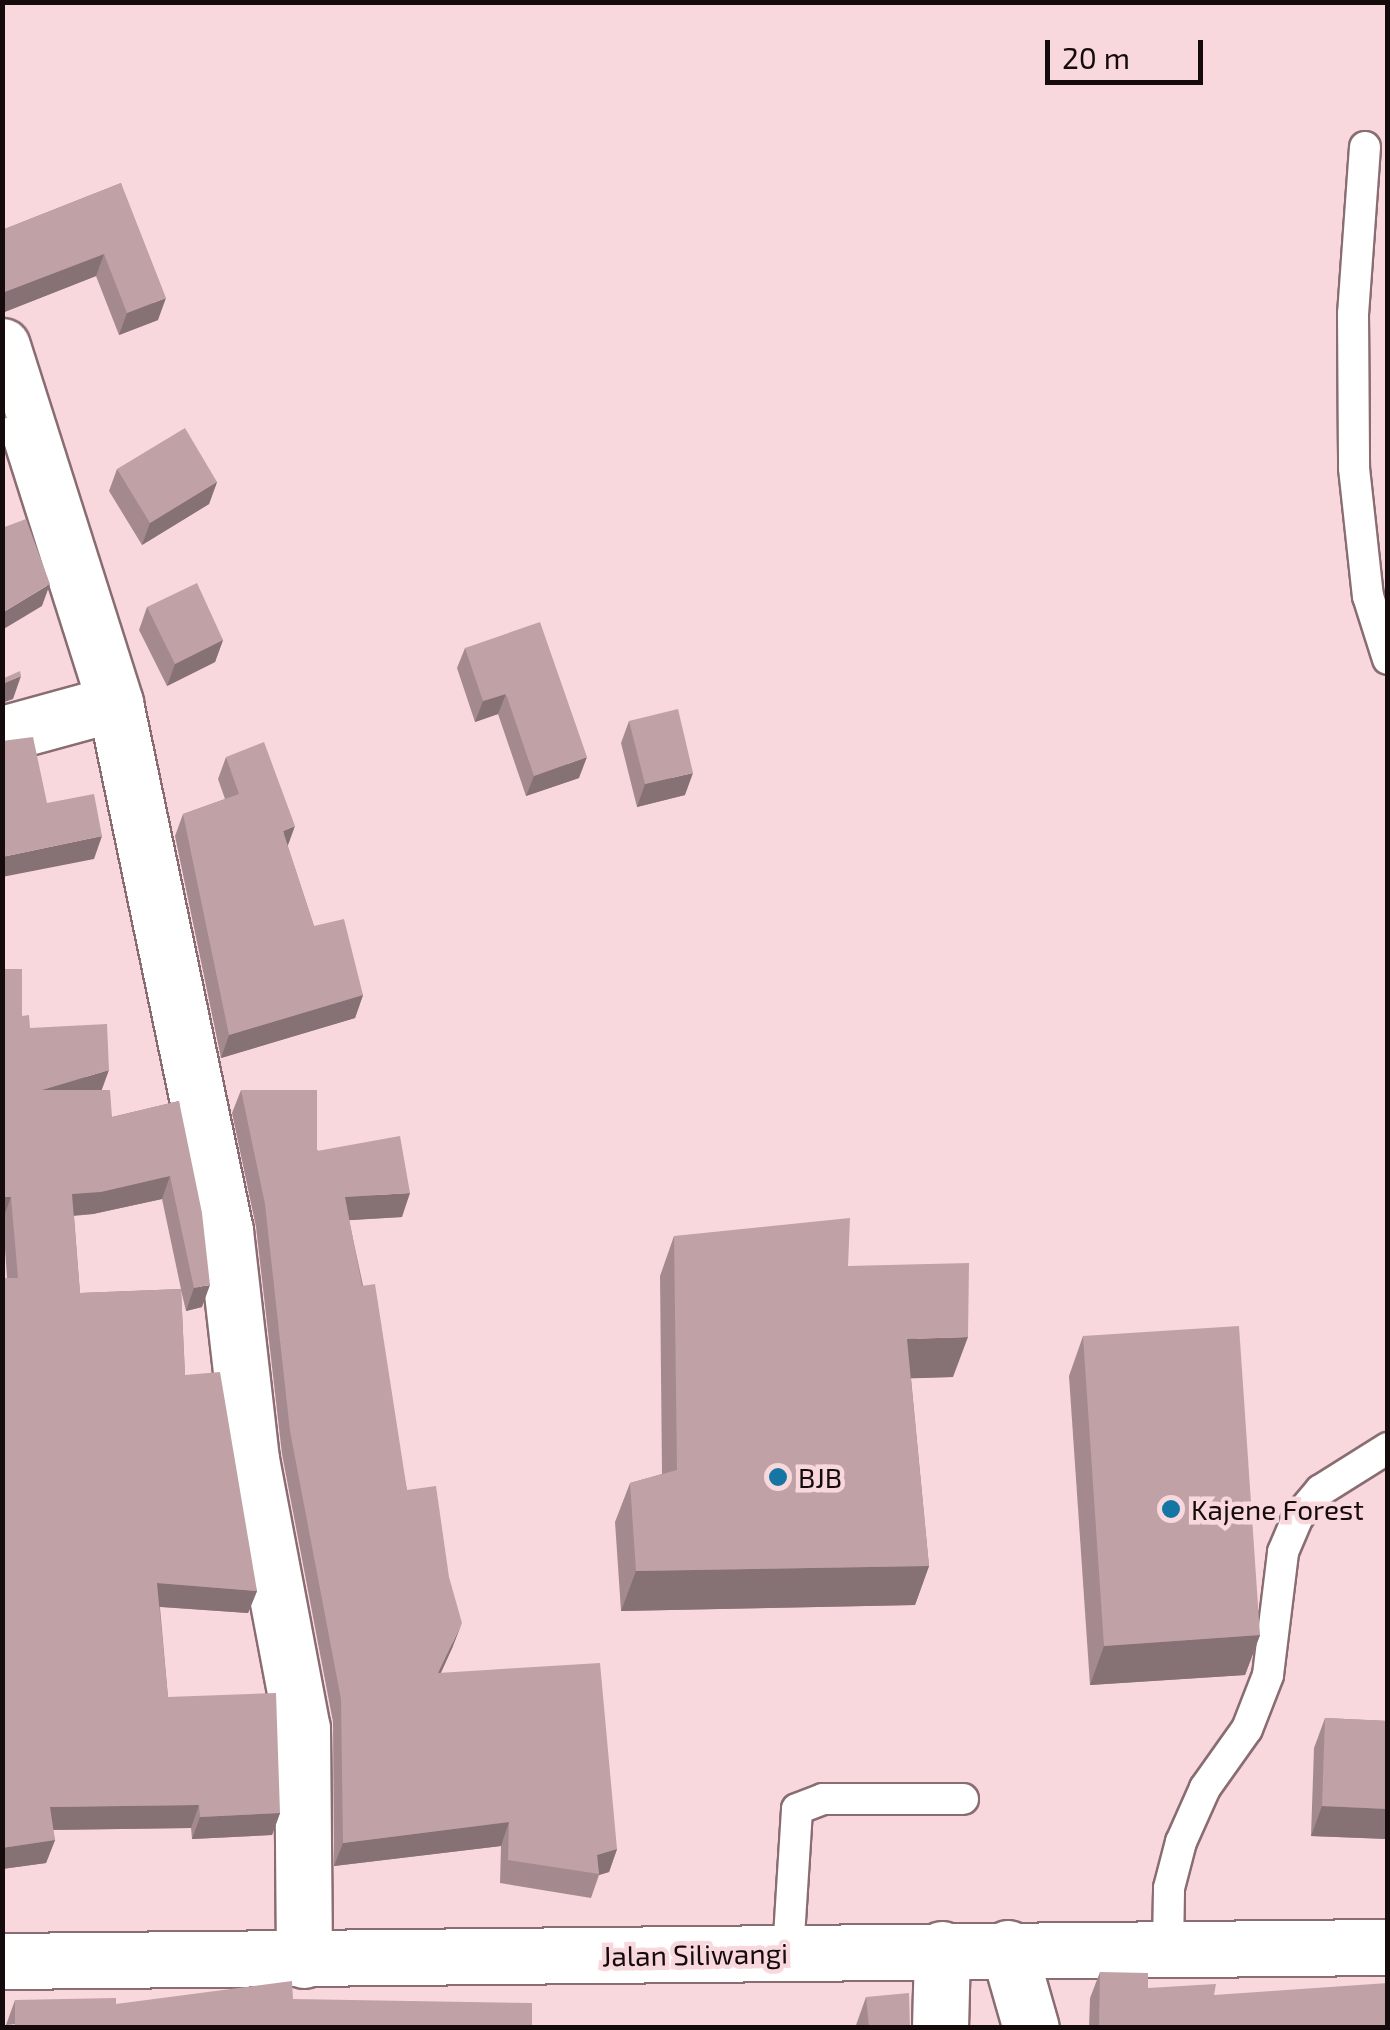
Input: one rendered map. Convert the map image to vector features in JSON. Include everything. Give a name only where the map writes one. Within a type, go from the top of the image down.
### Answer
[{"type":"street","points":[[2,346],[116,703],[225,1231],[251,1459],[302,1728],[304,1960]]},
{"type":"street","points":[[2,734],[116,703]]},
{"type":"street","name":"Jalan Siliwangi","points":[[2,1961],[1388,1947]]},
{"type":"street","points":[[1008,1948],[1031,2028]]},
{"type":"street","points":[[940,2028],[942,1950]]},
{"type":"lane","points":[[1365,147],[1354,314],[1354,468],[1368,596],[1388,659]]},
{"type":"lane","points":[[1168,1948],[1169,1888],[1181,1842],[1205,1788],[1247,1729],[1268,1676],[1283,1552],[1298,1516],[1321,1490],[1388,1448]]},
{"type":"lane","points":[[788,1953],[797,1809],[823,1799],[963,1798]]},
{"type":"building","points":[[121,183],[166,298],[127,313],[104,254],[2,293],[2,230]]},
{"type":"building","points":[[185,428],[217,482],[150,523],[117,469]]},
{"type":"building","points":[[26,519],[50,584],[2,613],[2,528]]},
{"type":"building","points":[[197,583],[223,640],[175,664],[147,607]]},
{"type":"building","points":[[540,622],[587,757],[534,776],[506,694],[483,701],[465,648]]},
{"type":"building","points":[[20,671],[21,676],[2,684],[2,679]]},
{"type":"building","points":[[678,709],[693,773],[645,784],[629,721]]},
{"type":"building","points":[[33,737],[47,803],[94,794],[102,836],[2,857],[2,741]]},
{"type":"building","points":[[264,742],[295,826],[283,831],[314,926],[344,919],[363,995],[229,1035],[183,814],[239,794],[226,757]]},
{"type":"building","points":[[2,969],[22,969],[22,1016],[29,1015],[30,1028],[107,1024],[109,1070],[42,1090],[110,1090],[112,1117],[179,1101],[202,1213],[210,1285],[194,1288],[170,1176],[101,1192],[72,1194],[80,1293],[181,1289],[185,1375],[220,1372],[257,1591],[157,1583],[168,1697],[276,1693],[280,1813],[200,1817],[199,1805],[50,1807],[55,1840],[2,1848],[2,1278],[18,1278],[11,1197],[2,1197]]},
{"type":"building","points":[[241,1090],[317,1090],[317,1151],[400,1136],[410,1193],[345,1197],[362,1286],[375,1284],[407,1490],[436,1486],[449,1577],[462,1623],[438,1673],[600,1663],[617,1849],[597,1855],[599,1874],[508,1860],[509,1822],[343,1843],[341,1699],[290,1431],[265,1204]]},
{"type":"building","points":[[850,1218],[848,1266],[969,1263],[968,1337],[907,1339],[929,1566],[636,1571],[630,1483],[677,1470],[674,1236]]},
{"type":"building","points":[[1239,1326],[1260,1635],[1104,1646],[1083,1336]]},
{"type":"building","points":[[1325,1718],[1388,1721],[1388,1809],[1322,1806]]},
{"type":"building","points":[[1100,1972],[1148,1973],[1148,1988],[1216,1984],[1214,1995],[1388,1983],[1388,2028],[1099,2028]]},
{"type":"building","points":[[292,1981],[293,1999],[532,2003],[532,2028],[2,2028],[15,2025],[15,2000],[116,1998],[116,2004]]},
{"type":"building","points":[[909,1993],[910,2028],[869,2028],[866,1997]]},
{"type":"place","name":"BJB","points":[[778,1477]]},
{"type":"place","name":"Kajene Forest","points":[[1171,1509]]}]
